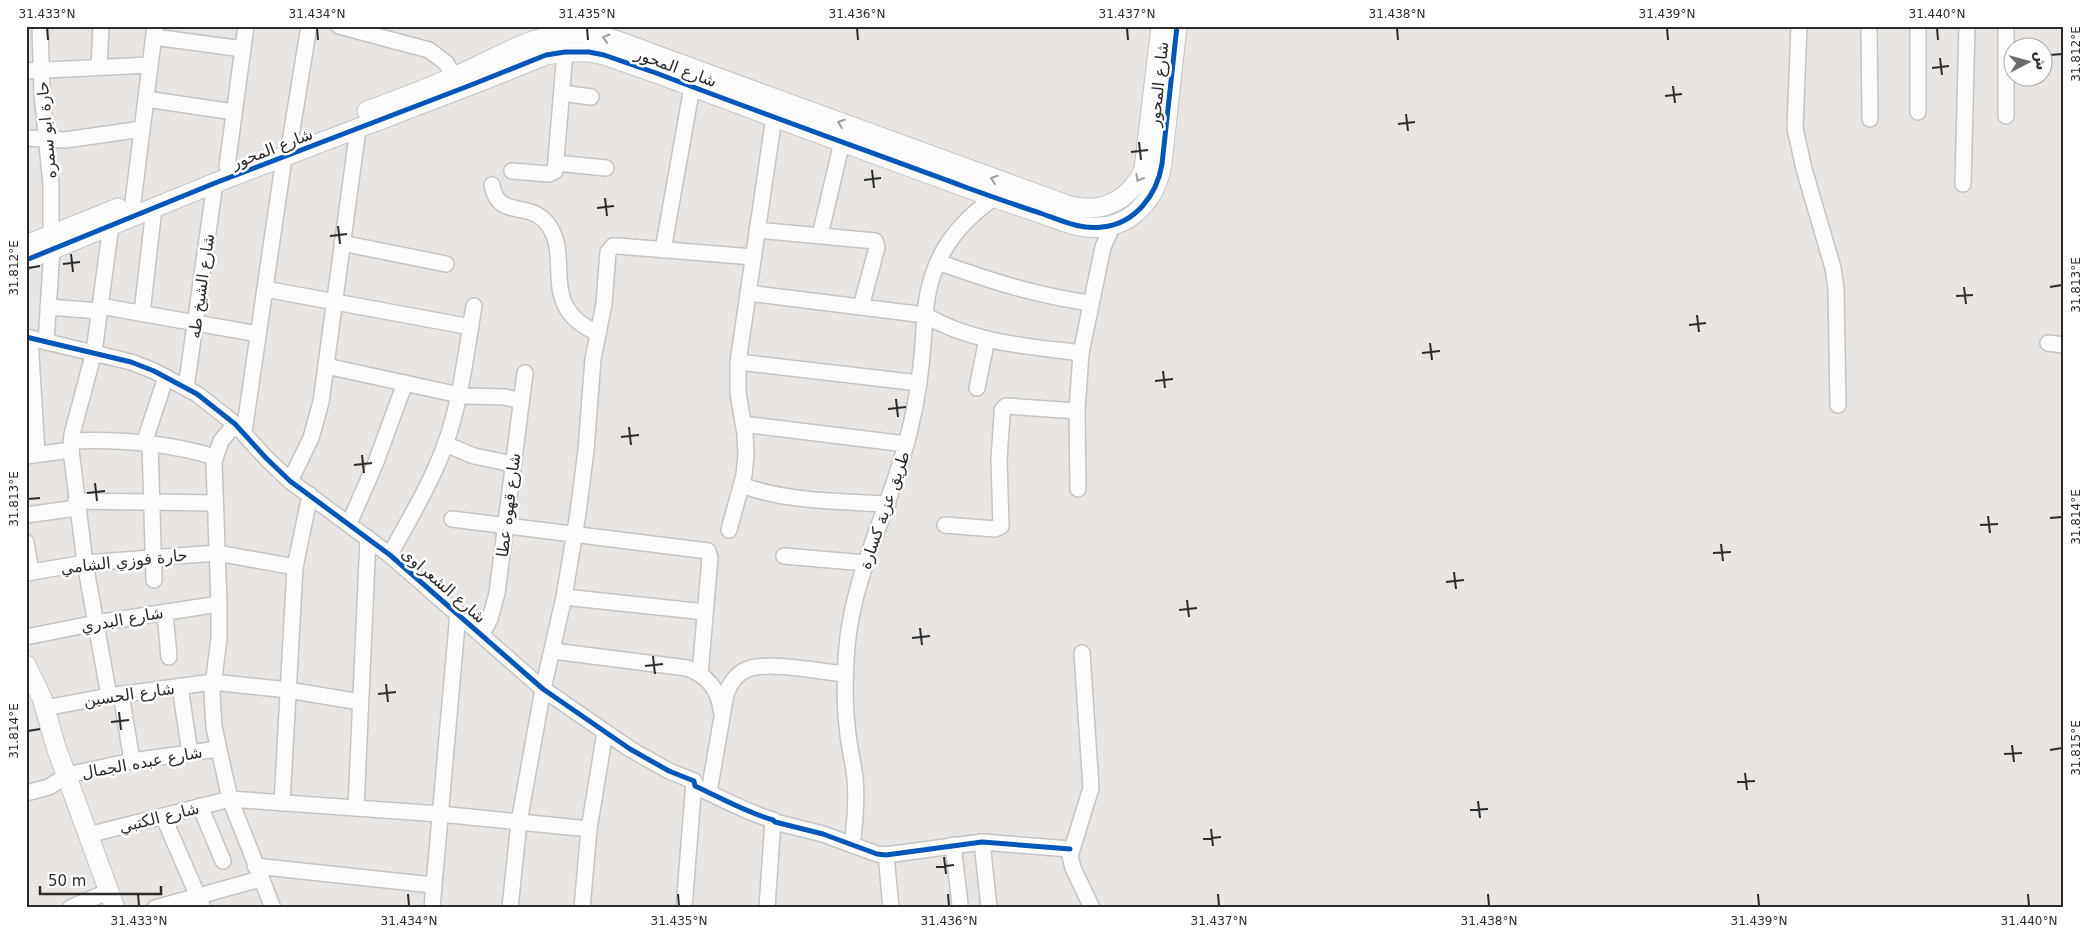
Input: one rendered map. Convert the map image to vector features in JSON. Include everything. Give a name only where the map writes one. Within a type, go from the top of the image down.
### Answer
[{"type":"street","name":"حارة ابو سمره","points":[[40,26],[33,70],[47,141],[52,193],[52,242],[46,342]]},
{"type":"street","points":[[99,68],[101,26]]},
{"type":"street","points":[[226,166],[246,26]]},
{"type":"street","points":[[273,908],[230,799],[212,716],[213,682],[219,638],[215,456],[224,436],[240,428],[258,334],[309,26]]},
{"type":"street","points":[[339,26],[429,50],[446,63],[454,77]]},
{"type":"street","name":"شارع المحور","points":[[26,245],[52,242],[111,225],[215,184],[287,150],[527,44],[561,34],[596,35],[658,65],[1067,205],[1092,209],[1109,205],[1124,197],[1136,184],[1144,169],[1161,26]]},
{"type":"street","name":"شارع المحور","points":[[26,260],[52,242],[133,202],[226,166],[358,129],[471,86],[533,59],[565,52],[589,52],[658,65],[692,87],[994,198],[1078,226],[1095,228],[1113,225],[1137,212],[1150,198],[1158,182],[1163,154],[1177,26]]},
{"type":"street","points":[[1799,26],[1796,128],[1804,168],[1833,268],[1836,294],[1838,405]]},
{"type":"street","points":[[1869,26],[1870,119]]},
{"type":"street","points":[[1918,26],[1918,112]]},
{"type":"street","points":[[1963,184],[1967,26]]},
{"type":"street","points":[[2006,26],[2006,116]]},
{"type":"street","points":[[133,202],[154,31],[242,49]]},
{"type":"street","points":[[512,171],[549,174],[555,171],[565,52]]},
{"type":"street","points":[[33,70],[150,65]]},
{"type":"street","points":[[663,250],[692,87]]},
{"type":"street","points":[[562,93],[591,97]]},
{"type":"street","points":[[146,99],[234,112]]},
{"type":"street","points":[[729,530],[741,485],[746,455],[738,393],[738,362],[774,117]]},
{"type":"street","points":[[26,138],[47,141],[70,140],[142,129]]},
{"type":"street","points":[[290,481],[314,429],[321,402],[358,129]]},
{"type":"street","points":[[820,235],[842,142]]},
{"type":"street","points":[[556,163],[606,168]]},
{"type":"street","name":"شارع الشيخ طه","points":[[186,388],[215,184]]},
{"type":"street","points":[[492,185],[496,196],[504,205],[534,213],[548,225],[556,243],[560,290],[564,302],[581,323],[598,332]]},
{"type":"street","name":"طريق عزبة كسارة","points":[[852,845],[856,792],[847,726],[845,674],[851,618],[865,563],[888,504],[906,444],[919,383],[924,315],[930,284],[938,262],[959,229],[981,207],[994,198]]},
{"type":"street","points":[[142,313],[154,208]]},
{"type":"street","points":[[111,225],[94,352],[71,445],[85,563],[96,623],[132,761]]},
{"type":"street","points":[[1078,489],[1077,411],[1081,353],[1105,239],[1113,225]]},
{"type":"street","points":[[757,230],[872,240],[876,242],[877,248],[861,307]]},
{"type":"street","points":[[342,243],[446,264]]},
{"type":"street","points":[[510,908],[519,822],[543,689],[564,598],[575,534],[586,450],[593,359],[604,304],[609,250],[613,246],[618,246],[753,258]]},
{"type":"street","points":[[938,262],[1010,288],[1090,303]]},
{"type":"street","points":[[265,289],[471,327]]},
{"type":"street","points":[[748,293],[924,315],[945,327],[987,339],[1081,353]]},
{"type":"street","points":[[390,555],[431,479],[445,444],[458,395],[474,306]]},
{"type":"street","points":[[48,307],[142,313],[258,334]]},
{"type":"street","points":[[28,338],[32,455],[71,445],[113,440],[147,443],[215,456]]},
{"type":"street","name":"شارع الشعراوى","points":[[28,338],[131,362],[166,377],[217,408],[240,428],[266,458],[290,481],[390,555],[543,689],[605,732],[669,771],[694,781],[695,786],[741,809],[775,822],[823,834],[868,852],[886,855]]},
{"type":"street","points":[[977,388],[987,339]]},
{"type":"street","points":[[2048,343],[2064,345]]},
{"type":"street","points":[[738,362],[919,383]]},
{"type":"street","points":[[326,366],[458,395],[505,397],[521,400]]},
{"type":"street","name":"شارع قهوه عطا","points":[[482,634],[490,619],[495,602],[525,373]]},
{"type":"street","points":[[154,580],[152,502],[147,443],[166,377]]},
{"type":"street","points":[[349,524],[376,462],[405,383]]},
{"type":"street","points":[[945,526],[995,529],[1001,526],[1000,451],[1002,410],[1006,406],[1077,411]]},
{"type":"street","points":[[743,424],[906,444]]},
{"type":"street","points":[[445,444],[482,459],[513,464]]},
{"type":"street","points":[[741,485],[797,498],[888,504]]},
{"type":"street","points":[[282,803],[295,567],[310,495]]},
{"type":"street","points":[[26,515],[77,504],[215,503]]},
{"type":"street","points":[[452,519],[708,551],[710,558],[700,674]]},
{"type":"street","points":[[356,808],[368,538]]},
{"type":"street","points":[[26,542],[29,572]]},
{"type":"street","name":"حارة فوزي الشامي","points":[[29,572],[85,563],[218,553],[295,567]]},
{"type":"street","points":[[784,556],[865,563]]},
{"type":"street","points":[[564,598],[705,612]]},
{"type":"street","name":"شارع البدري","points":[[26,638],[96,623],[219,604]]},
{"type":"street","points":[[165,612],[169,657]]},
{"type":"street","points":[[432,908],[458,613]]},
{"type":"street","points":[[552,651],[680,666],[700,674],[709,682],[717,693],[722,712]]},
{"type":"street","points":[[1082,653],[1091,788],[1070,850],[1071,862],[1092,908]]},
{"type":"street","points":[[26,665],[39,689],[67,775],[112,899],[70,908]]},
{"type":"street","points":[[709,792],[722,712],[729,686],[740,673],[748,669],[765,666],[845,674]]},
{"type":"street","name":"شارع الحسين","points":[[44,708],[115,695],[213,682],[288,690],[360,702]]},
{"type":"street","points":[[180,687],[190,753]]},
{"type":"street","points":[[582,908],[588,829],[605,732]]},
{"type":"street","name":"شارع عبده الجمال","points":[[26,793],[49,787],[67,775],[132,761],[218,749]]},
{"type":"street","points":[[684,908],[694,781]]},
{"type":"street","name":"شارع الكتبي","points":[[88,835],[230,799],[440,814],[588,829]]},
{"type":"street","points":[[200,806],[223,861]]},
{"type":"street","points":[[163,816],[201,902]]},
{"type":"street","points":[[767,908],[773,820]]},
{"type":"street","points":[[891,908],[886,855],[982,842],[1070,850]]},
{"type":"street","points":[[982,842],[989,908]]},
{"type":"street","points":[[952,845],[960,904]]},
{"type":"street","points":[[155,908],[201,902],[258,873],[433,885]]},
{"type":"cycle path","points":[[26,260],[215,183],[546,55],[565,52],[589,52],[604,55],[1070,224],[1094,228],[1114,225],[1134,214],[1142,206],[1150,197],[1159,175],[1162,164],[1177,26]]},
{"type":"cycle path","points":[[26,337],[131,362],[154,371],[197,394],[235,424],[290,481],[390,555],[543,689],[630,749],[669,771],[694,781],[695,786],[775,822],[823,834],[877,854],[886,855],[982,842],[1070,849]]}]
